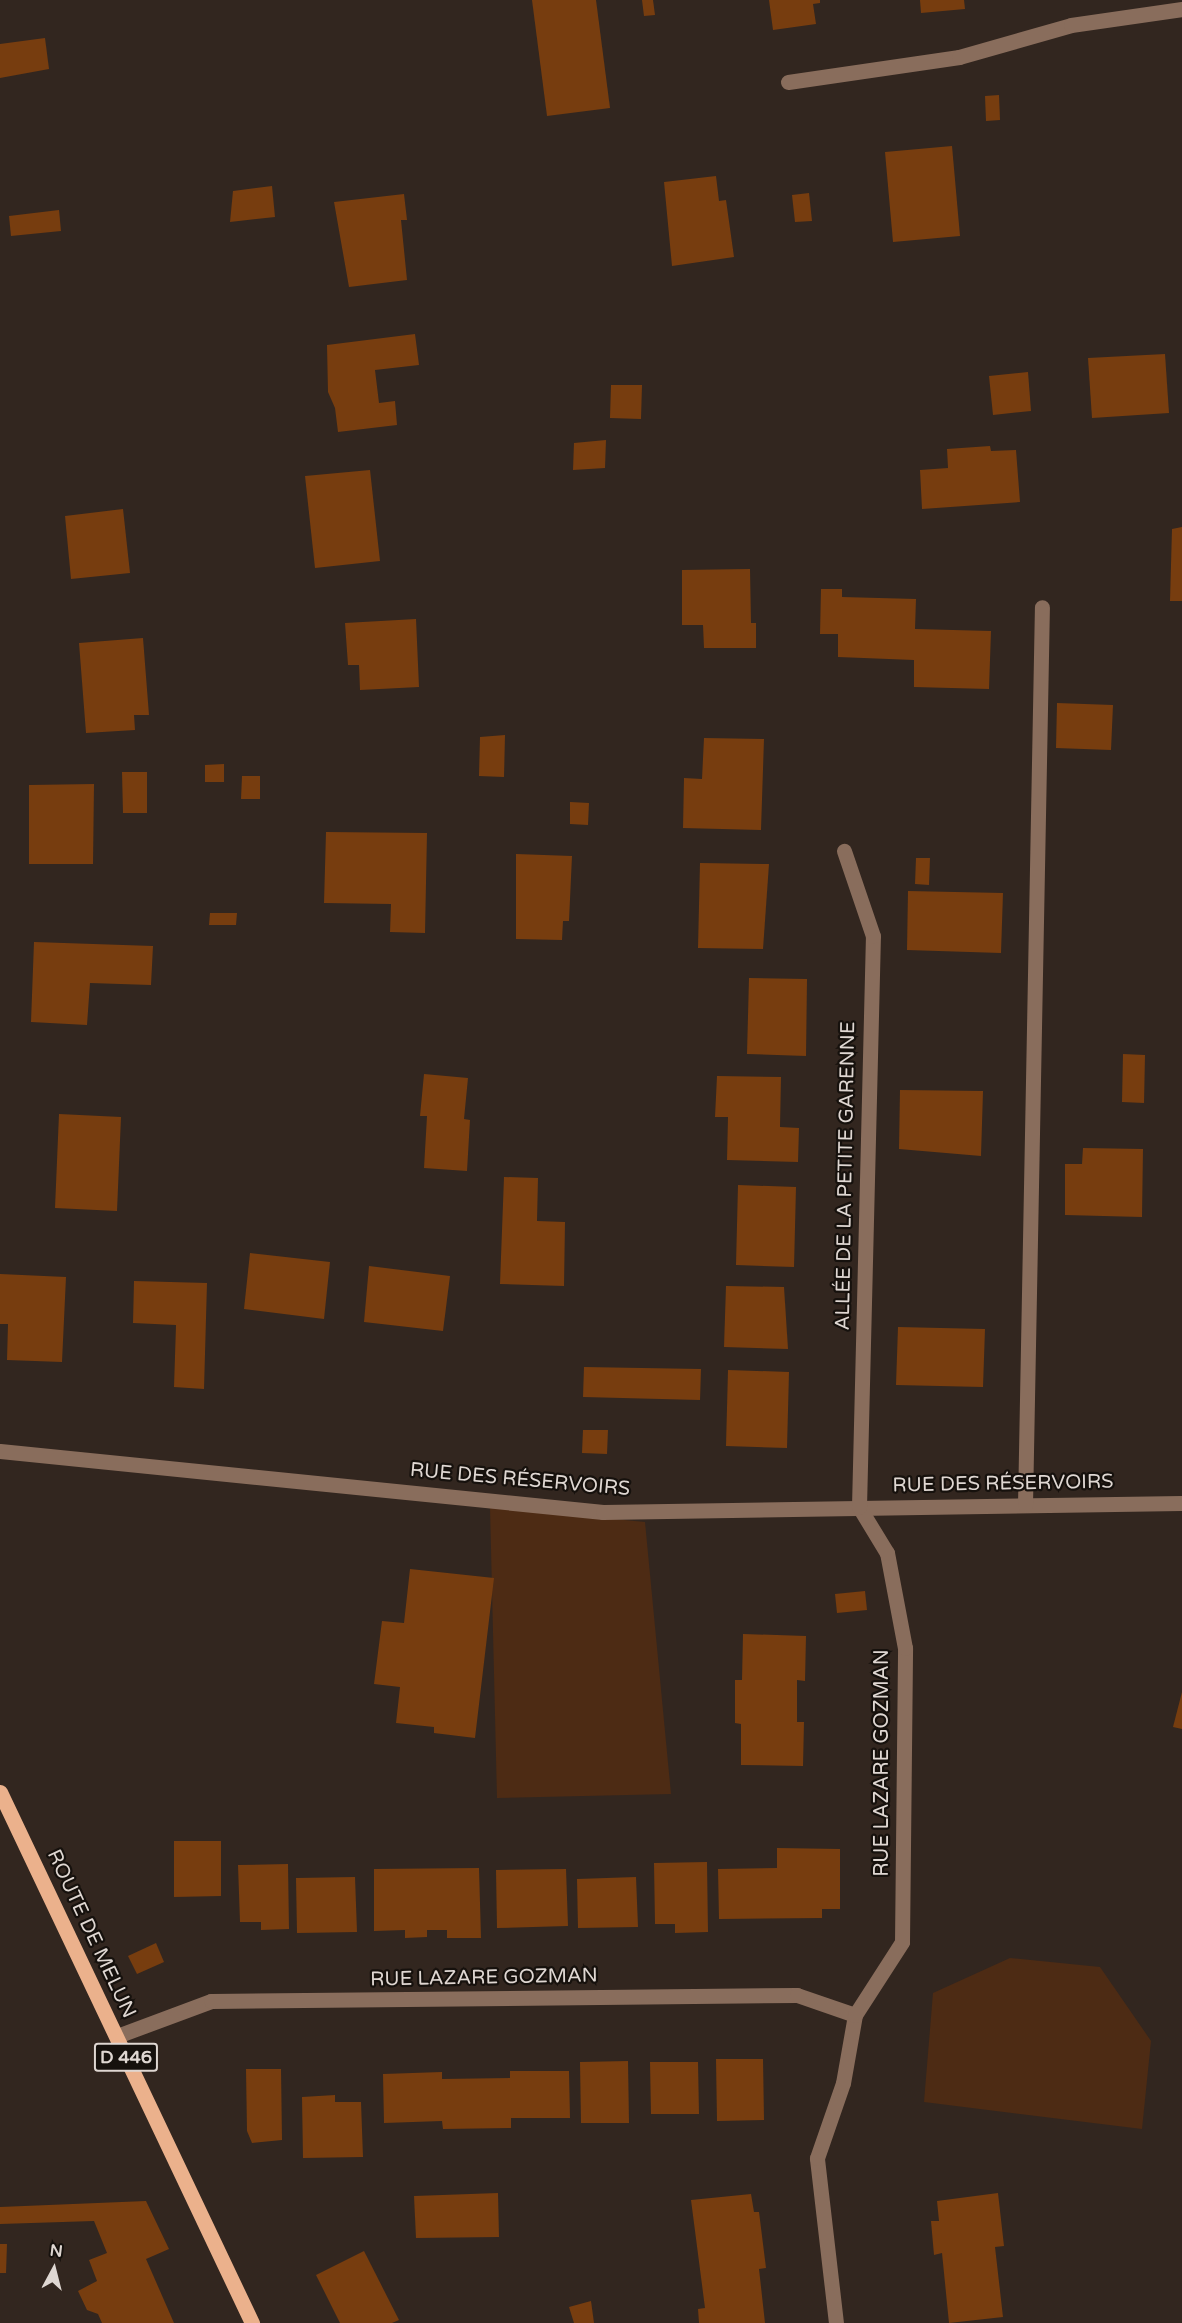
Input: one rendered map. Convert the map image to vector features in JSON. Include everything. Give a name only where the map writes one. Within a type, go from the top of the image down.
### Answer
[{"type":"main road","name":"ROUTE DE MELUN","points":[[0,1792],[252,2323]]},
{"type":"street","points":[[788,82],[959,57],[1071,25],[1182,9]]},
{"type":"street","points":[[1025,1505],[1041,607]]},
{"type":"street","name":"ALLÉE DE LA PETITE GARENNE","points":[[844,851],[873,936],[860,1507]]},
{"type":"street","name":"RUE DES RÉSERVOIRS","points":[[0,1451],[603,1512],[1182,1503]]},
{"type":"street","name":"RUE LAZARE GOZMAN","points":[[836,2323],[817,2158],[843,2083],[855,2015],[902,1942],[905,1648],[887,1553],[860,1507]]},
{"type":"street","name":"RUE LAZARE GOZMAN","points":[[117,2036],[211,2001],[797,1995],[855,2015]]},
{"type":"shaded area","points":[[490,1507],[645,1522],[671,1794],[497,1798]]},
{"type":"shaded area","points":[[1010,1958],[1100,1967],[1151,2041],[1142,2129],[924,2102],[933,1993]]},
{"type":"building","points":[[532,0],[596,0],[610,108],[547,116]]},
{"type":"building","points":[[642,0],[653,0],[655,15],[644,16]]},
{"type":"building","points":[[769,0],[820,0],[820,3],[813,4],[816,24],[773,30]]},
{"type":"building","points":[[920,0],[964,0],[965,9],[921,13]]},
{"type":"building","points":[[45,38],[49,69],[0,78],[0,44]]},
{"type":"building","points":[[999,95],[1000,120],[986,121],[985,96]]},
{"type":"building","points":[[952,146],[960,236],[893,242],[885,152]]},
{"type":"building","points":[[716,176],[719,201],[726,200],[734,257],[672,266],[664,182]]},
{"type":"building","points":[[272,186],[275,217],[230,222],[233,191]]},
{"type":"building","points":[[809,193],[812,221],[795,222],[792,195]]},
{"type":"building","points":[[404,194],[407,220],[401,220],[407,280],[349,287],[334,202]]},
{"type":"building","points":[[59,210],[61,231],[11,236],[9,216]]},
{"type":"building","points":[[415,334],[419,365],[375,370],[379,403],[395,401],[397,425],[338,432],[335,408],[328,392],[327,345]]},
{"type":"building","points":[[1165,354],[1169,413],[1092,418],[1088,358]]},
{"type":"building","points":[[1028,372],[1031,411],[993,415],[989,376]]},
{"type":"building","points":[[611,385],[642,385],[641,419],[610,418]]},
{"type":"building","points":[[606,440],[605,468],[573,470],[574,443]]},
{"type":"building","points":[[990,446],[991,451],[1016,450],[1020,502],[922,509],[920,470],[948,468],[947,449]]},
{"type":"building","points":[[370,470],[380,561],[315,568],[305,476]]},
{"type":"building","points":[[123,509],[130,573],[71,579],[65,516]]},
{"type":"building","points":[[1182,527],[1182,601],[1170,601],[1172,529]]},
{"type":"building","points":[[750,569],[751,623],[756,623],[756,648],[704,648],[703,625],[682,625],[682,570]]},
{"type":"building","points":[[821,589],[842,589],[842,597],[916,599],[915,629],[991,631],[989,689],[914,687],[914,660],[838,657],[838,634],[820,634]]},
{"type":"building","points":[[416,619],[419,687],[360,690],[359,665],[348,665],[345,623]]},
{"type":"building","points":[[143,638],[149,715],[134,715],[135,730],[86,733],[79,643]]},
{"type":"building","points":[[1057,703],[1113,705],[1111,750],[1056,748]]},
{"type":"building","points":[[505,735],[504,777],[479,776],[480,737]]},
{"type":"building","points":[[704,738],[764,739],[761,830],[683,828],[684,778],[702,779]]},
{"type":"building","points":[[224,764],[224,782],[205,782],[205,765]]},
{"type":"building","points":[[122,772],[147,772],[147,813],[123,813]]},
{"type":"building","points":[[242,776],[260,776],[260,799],[241,799]]},
{"type":"building","points":[[94,784],[93,864],[29,864],[29,785]]},
{"type":"building","points":[[570,802],[589,803],[588,825],[570,824]]},
{"type":"building","points":[[326,832],[427,833],[425,933],[390,932],[391,904],[324,903]]},
{"type":"building","points":[[516,854],[572,856],[569,921],[563,921],[562,940],[516,939]]},
{"type":"building","points":[[916,858],[930,858],[929,885],[915,884]]},
{"type":"building","points":[[700,863],[769,864],[763,949],[698,948]]},
{"type":"building","points":[[908,891],[1003,893],[1001,953],[907,950]]},
{"type":"building","points":[[210,913],[237,913],[236,925],[209,925]]},
{"type":"building","points":[[34,942],[153,946],[151,985],[90,983],[87,1025],[31,1022]]},
{"type":"building","points":[[749,978],[807,979],[806,1056],[747,1054]]},
{"type":"building","points":[[1123,1054],[1145,1055],[1144,1103],[1122,1102]]},
{"type":"building","points":[[424,1074],[468,1078],[464,1119],[470,1120],[467,1171],[424,1168],[427,1116],[420,1116]]},
{"type":"building","points":[[717,1076],[781,1077],[780,1127],[799,1128],[798,1162],[727,1160],[728,1117],[715,1117]]},
{"type":"building","points":[[900,1090],[983,1091],[981,1156],[899,1149]]},
{"type":"building","points":[[59,1114],[121,1117],[117,1211],[55,1208]]},
{"type":"building","points":[[1083,1148],[1143,1149],[1142,1217],[1065,1215],[1065,1164],[1082,1164]]},
{"type":"building","points":[[504,1177],[538,1178],[537,1221],[565,1222],[564,1286],[500,1284]]},
{"type":"building","points":[[738,1185],[796,1187],[794,1267],[736,1265]]},
{"type":"building","points":[[250,1253],[330,1262],[324,1319],[244,1309]]},
{"type":"building","points":[[369,1266],[450,1276],[443,1331],[364,1322]]},
{"type":"building","points":[[0,1274],[66,1277],[62,1362],[7,1360],[8,1324],[0,1324]]},
{"type":"building","points":[[134,1281],[207,1283],[204,1389],[174,1387],[176,1325],[133,1323]]},
{"type":"building","points":[[726,1286],[784,1287],[788,1349],[724,1347]]},
{"type":"building","points":[[898,1327],[985,1329],[983,1387],[896,1385]]},
{"type":"building","points":[[584,1367],[701,1369],[700,1400],[583,1397]]},
{"type":"building","points":[[728,1370],[789,1372],[787,1448],[726,1446]]},
{"type":"building","points":[[583,1430],[608,1430],[607,1454],[582,1453]]},
{"type":"building","points":[[410,1569],[494,1578],[475,1738],[434,1733],[434,1727],[396,1723],[400,1687],[374,1684],[382,1621],[404,1623]]},
{"type":"building","points":[[865,1591],[867,1610],[837,1613],[835,1594]]},
{"type":"building","points":[[743,1634],[806,1636],[805,1681],[797,1680],[797,1722],[804,1722],[803,1766],[741,1765],[741,1724],[735,1723],[735,1680],[742,1680]]},
{"type":"building","points":[[1182,1692],[1182,1729],[1173,1727]]},
{"type":"building","points":[[174,1841],[221,1841],[221,1896],[174,1897]]},
{"type":"building","points":[[777,1848],[840,1849],[840,1909],[822,1909],[822,1918],[719,1919],[718,1869],[777,1868]]},
{"type":"building","points":[[707,1862],[708,1932],[675,1933],[675,1924],[655,1924],[654,1863]]},
{"type":"building","points":[[288,1864],[289,1929],[261,1930],[261,1922],[240,1922],[238,1865]]},
{"type":"building","points":[[479,1868],[481,1938],[447,1938],[447,1930],[427,1930],[427,1937],[405,1938],[405,1930],[374,1931],[374,1869]]},
{"type":"building","points":[[566,1869],[568,1926],[497,1928],[496,1870]]},
{"type":"building","points":[[355,1877],[357,1932],[297,1933],[296,1878]]},
{"type":"building","points":[[636,1877],[638,1927],[578,1928],[577,1879]]},
{"type":"building","points":[[156,1943],[164,1962],[137,1974],[128,1956]]},
{"type":"building","points":[[716,2059],[763,2059],[764,2120],[717,2121]]},
{"type":"building","points":[[628,2061],[629,2123],[581,2123],[580,2062]]},
{"type":"building","points":[[650,2062],[698,2062],[699,2114],[651,2114]]},
{"type":"building","points":[[246,2069],[281,2069],[282,2140],[252,2143],[247,2131]]},
{"type":"building","points":[[510,2071],[569,2071],[570,2118],[511,2118],[511,2128],[443,2129],[442,2121],[384,2123],[383,2074],[442,2072],[442,2079],[510,2078]]},
{"type":"building","points":[[335,2095],[335,2102],[361,2102],[363,2157],[303,2158],[302,2097]]},
{"type":"building","points":[[498,2193],[499,2237],[416,2238],[414,2196]]},
{"type":"building","points":[[998,2193],[1004,2246],[995,2247],[1003,2317],[949,2323],[942,2253],[934,2255],[931,2221],[939,2221],[937,2201]]},
{"type":"building","points":[[751,2194],[754,2212],[759,2212],[766,2268],[759,2269],[765,2323],[699,2323],[698,2309],[705,2308],[691,2200]]},
{"type":"building","points":[[146,2201],[169,2249],[146,2259],[174,2323],[102,2323],[98,2314],[87,2310],[78,2291],[97,2281],[89,2260],[107,2253],[94,2221],[0,2224],[0,2207]]},
{"type":"building","points":[[0,2244],[7,2244],[6,2273],[0,2273]]},
{"type":"building","points":[[364,2251],[399,2320],[392,2323],[340,2323],[316,2275]]},
{"type":"building","points":[[591,2301],[594,2323],[574,2323],[569,2307]]}]
